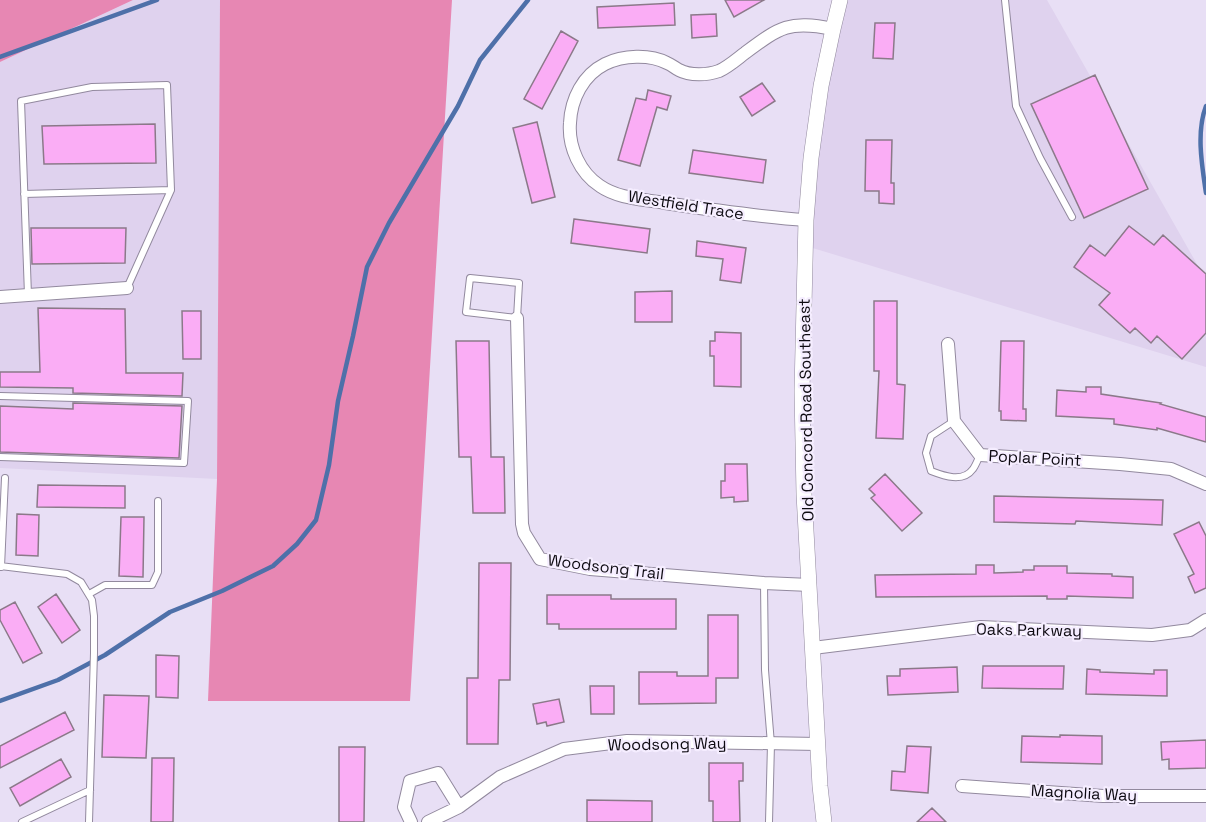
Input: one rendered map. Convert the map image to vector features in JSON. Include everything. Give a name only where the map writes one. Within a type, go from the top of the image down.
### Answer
[{"type":"street","name":"Old Concord Road Southeast","points":[[824,822],[820,786],[804,494],[802,390],[806,220],[810,158],[821,86],[840,0]]},
{"type":"street","name":"Westfield Trace","points":[[806,220],[720,212],[616,195],[598,185],[584,171],[574,153],[569,132],[571,112],[577,92],[589,75],[606,63],[626,57],[646,57],[667,62],[680,71],[698,74],[718,71],[780,29],[797,24],[833,29]]},
{"type":"street","points":[[0,297],[127,288]]},
{"type":"street","name":"Woodsong Trail","points":[[517,318],[522,524],[524,533],[540,559],[590,569],[810,585]]},
{"type":"street","points":[[948,344],[954,421]]},
{"type":"street","name":"Poplar Point","points":[[954,421],[980,455],[1171,469],[1206,484]]},
{"type":"street","name":"Oaks Parkway","points":[[813,648],[981,627],[1152,635],[1190,630],[1206,621]]},
{"type":"street","name":"Woodsong Way","points":[[428,822],[459,807],[500,777],[564,750],[627,741],[818,744]]},
{"type":"street","points":[[411,822],[404,807],[410,781],[438,773],[459,807]]},
{"type":"street","name":"Magnolia Way","points":[[962,786],[1103,796],[1206,796]]},
{"type":"lane","points":[[1005,0],[1016,106],[1040,158],[1072,217]]},
{"type":"lane","points":[[28,295],[21,101],[92,87],[167,85],[171,190],[127,288]]},
{"type":"lane","points":[[24,194],[171,190]]},
{"type":"lane","points":[[470,278],[519,284],[517,318],[466,312],[470,278]]},
{"type":"lane","points":[[0,396],[188,401],[184,463],[0,457]]},
{"type":"lane","points":[[954,421],[931,436],[926,453],[931,471],[944,477],[959,477],[972,471],[980,455]]},
{"type":"lane","points":[[5,478],[0,567],[67,574],[81,582],[92,600],[94,667],[89,822]]},
{"type":"lane","points":[[89,594],[105,585],[152,585],[158,572],[158,501]]},
{"type":"lane","points":[[764,583],[765,670],[771,744],[769,822]]},
{"type":"lane","points":[[22,822],[90,790]]},
{"type":"shaded area","points":[[0,0],[133,0],[0,62]]},
{"type":"shaded area","points":[[133,0],[220,0],[217,479],[0,468],[0,62]]},
{"type":"shaded area","points":[[220,0],[452,0],[410,701],[208,701],[217,479]]},
{"type":"shaded area","points":[[833,0],[1047,0],[1206,280],[1206,367],[806,246]]},
{"type":"building","points":[[725,0],[764,0],[734,17]]},
{"type":"building","points":[[674,3],[675,25],[598,28],[597,7]]},
{"type":"building","points":[[716,14],[717,36],[692,38],[691,15]]},
{"type":"building","points":[[875,23],[895,23],[893,59],[873,58]]},
{"type":"building","points":[[561,31],[578,41],[542,109],[524,99]]},
{"type":"building","points":[[1095,75],[1148,189],[1084,218],[1031,104]]},
{"type":"building","points":[[762,83],[775,101],[752,116],[740,97]]},
{"type":"building","points":[[648,90],[671,96],[667,110],[657,107],[640,166],[618,160],[636,98],[646,100]]},
{"type":"building","points":[[537,122],[555,197],[532,203],[513,128]]},
{"type":"building","points":[[155,124],[156,163],[44,164],[42,126]]},
{"type":"building","points":[[866,140],[892,140],[891,183],[894,183],[894,204],[879,203],[879,191],[865,191]]},
{"type":"building","points":[[693,150],[766,160],[763,183],[689,173]]},
{"type":"building","points":[[574,219],[650,229],[647,253],[571,243]]},
{"type":"building","points":[[1129,226],[1154,245],[1163,235],[1206,274],[1206,333],[1182,359],[1157,336],[1151,343],[1135,328],[1130,333],[1099,305],[1110,293],[1074,267],[1090,245],[1105,256]]},
{"type":"building","points":[[31,228],[126,228],[125,263],[32,264]]},
{"type":"building","points":[[697,241],[746,248],[741,283],[720,280],[723,259],[696,256]]},
{"type":"building","points":[[672,291],[672,322],[635,322],[635,292]]},
{"type":"building","points":[[874,301],[897,301],[897,384],[905,385],[903,439],[876,438],[879,371],[874,371]]},
{"type":"building","points":[[38,308],[125,309],[126,373],[183,373],[182,396],[73,393],[73,388],[0,387],[0,372],[40,372]]},
{"type":"building","points":[[182,311],[201,311],[201,359],[183,359]]},
{"type":"building","points":[[715,332],[741,333],[741,387],[714,386],[714,356],[710,356],[710,341],[715,341]]},
{"type":"building","points":[[456,341],[489,341],[491,457],[504,457],[505,513],[473,513],[471,457],[459,457]]},
{"type":"building","points":[[1001,341],[1024,341],[1023,409],[1026,409],[1026,421],[1001,420],[1001,411],[999,411]]},
{"type":"building","points":[[1086,387],[1101,387],[1101,394],[1161,403],[1206,417],[1206,442],[1157,428],[1157,430],[1114,424],[1114,419],[1056,416],[1057,390],[1086,392]]},
{"type":"building","points":[[73,403],[182,406],[179,458],[0,452],[0,406],[73,409]]},
{"type":"building","points":[[725,464],[747,464],[748,501],[734,502],[734,497],[721,498],[721,481],[725,481]]},
{"type":"building","points":[[885,474],[922,513],[902,531],[871,498],[875,495],[869,489]]},
{"type":"building","points":[[38,485],[125,486],[125,508],[37,507]]},
{"type":"building","points":[[994,496],[1163,500],[1162,525],[1076,521],[1075,524],[994,522]]},
{"type":"building","points":[[17,514],[39,515],[38,556],[16,555]]},
{"type":"building","points":[[121,517],[144,517],[143,577],[119,576]]},
{"type":"building","points":[[1199,522],[1206,536],[1206,588],[1195,593],[1188,577],[1194,574],[1174,534]]},
{"type":"building","points":[[479,563],[511,563],[510,680],[499,680],[498,744],[467,744],[467,678],[478,678]]},
{"type":"building","points":[[976,565],[994,565],[994,573],[1023,572],[1023,570],[1034,570],[1034,566],[1067,566],[1067,573],[1133,577],[1133,598],[876,597],[875,575],[976,574]]},
{"type":"building","points":[[56,594],[80,630],[62,643],[38,607]]},
{"type":"building","points":[[547,595],[611,595],[611,599],[676,599],[676,629],[559,629],[559,624],[547,624]]},
{"type":"building","points":[[15,602],[42,653],[23,663],[0,620],[0,610]]},
{"type":"building","points":[[708,615],[738,615],[738,678],[716,678],[716,703],[639,704],[639,672],[677,672],[677,676],[708,676]]},
{"type":"building","points":[[156,655],[179,656],[178,698],[156,697]]},
{"type":"building","points":[[983,666],[1064,666],[1063,689],[982,688]]},
{"type":"building","points":[[957,667],[958,692],[888,695],[887,676],[900,676],[900,669]]},
{"type":"building","points":[[1087,669],[1100,670],[1100,672],[1154,674],[1154,670],[1167,670],[1167,696],[1086,694]]},
{"type":"building","points":[[590,686],[614,686],[614,714],[591,714]]},
{"type":"building","points":[[104,695],[149,696],[146,758],[102,757]]},
{"type":"building","points":[[559,699],[564,722],[547,726],[546,722],[537,724],[533,704]]},
{"type":"building","points":[[65,712],[74,730],[0,768],[0,746]]},
{"type":"building","points":[[1060,735],[1102,736],[1102,764],[1021,762],[1022,736],[1060,737]]},
{"type":"building","points":[[1206,740],[1206,768],[1169,769],[1169,759],[1162,760],[1161,742]]},
{"type":"building","points":[[907,746],[931,747],[928,793],[891,790],[892,771],[905,772]]},
{"type":"building","points":[[339,747],[365,747],[364,822],[339,822]]},
{"type":"building","points":[[152,758],[174,758],[173,822],[151,822]]},
{"type":"building","points":[[61,759],[71,777],[20,806],[10,788]]},
{"type":"building","points":[[709,763],[743,763],[743,781],[739,781],[740,822],[713,822],[713,801],[709,801]]},
{"type":"building","points":[[587,800],[652,801],[652,822],[587,822]]},
{"type":"building","points":[[932,808],[946,822],[917,822]]},
{"type":"waterway","points":[[0,57],[157,0]]},
{"type":"waterway","points":[[0,701],[58,680],[105,655],[170,612],[222,591],[273,566],[297,544],[316,520],[329,465],[338,401],[367,267],[389,223],[458,106],[480,60],[528,0]]},
{"type":"waterway","points":[[1206,106],[1201,127],[1206,193]]}]
